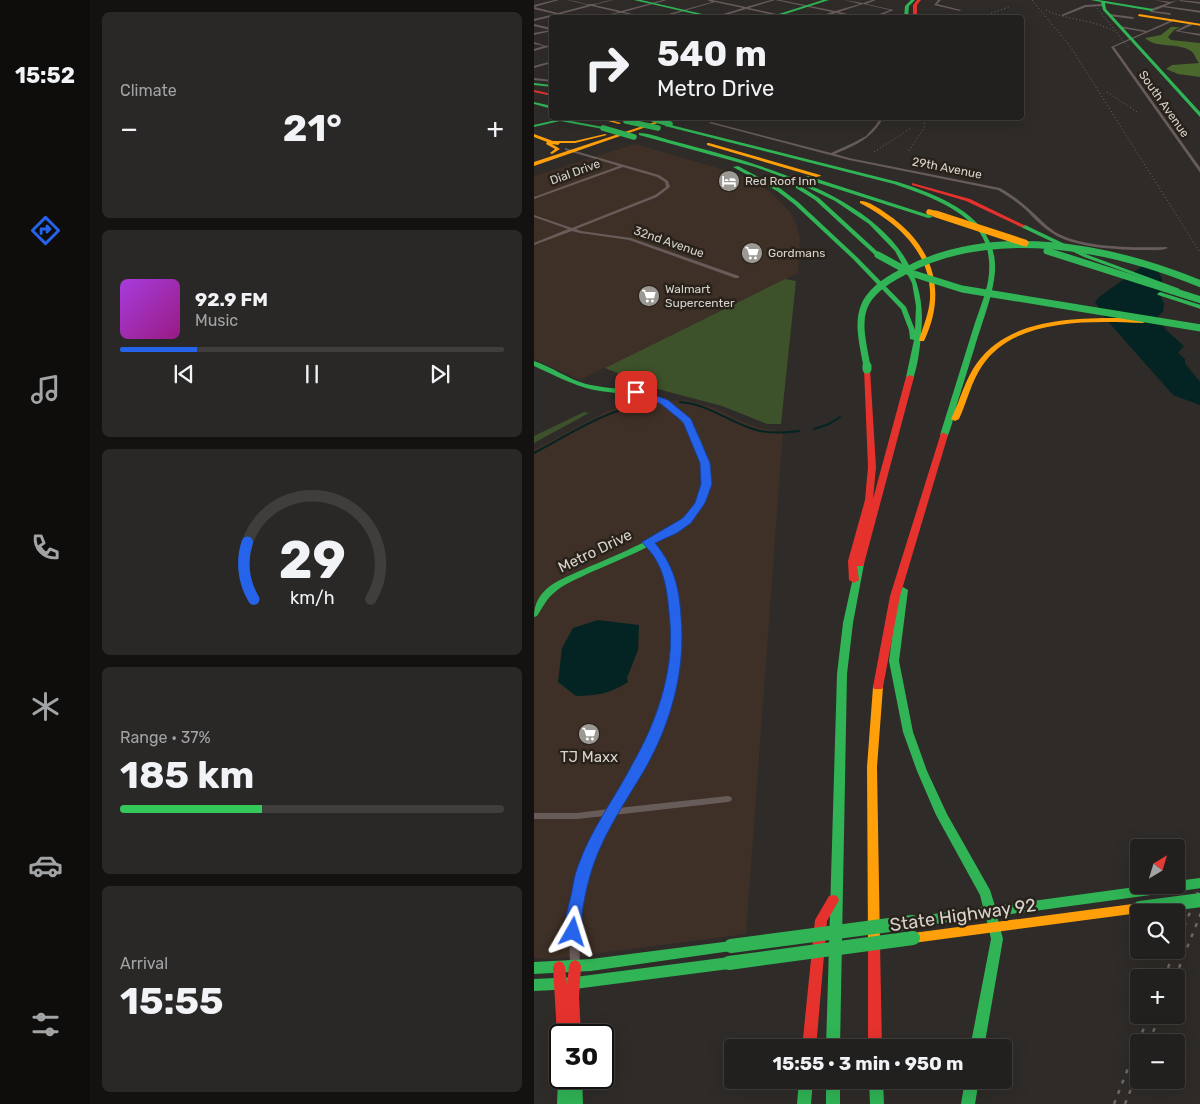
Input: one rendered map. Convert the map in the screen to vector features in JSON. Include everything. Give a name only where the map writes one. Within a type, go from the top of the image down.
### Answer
[{"type":"main road","points":[[636,0],[706,15]]},
{"type":"main road","points":[[778,14],[827,0]]},
{"type":"main road","points":[[906,15],[907,6],[913,0]]},
{"type":"main road","points":[[915,15],[915,5],[919,0]]},
{"type":"main road","points":[[1101,2],[1197,24]]},
{"type":"main road","points":[[1101,2],[1110,15],[1121,23],[1131,38],[1200,117]]},
{"type":"main road","points":[[1141,49],[1173,80],[1200,112]]},
{"type":"main road","points":[[534,84],[549,82]]},
{"type":"main road","points":[[534,91],[549,94]]},
{"type":"main road","points":[[534,100],[549,102]]},
{"type":"main road","points":[[534,100],[549,107]]},
{"type":"main road","points":[[534,126],[566,120],[681,129],[902,187],[928,196],[954,209],[978,227],[987,239],[992,251],[993,271],[989,289],[896,596],[885,642],[877,694],[872,767],[875,1039]]},
{"type":"main road","points":[[592,120],[613,125],[656,127],[895,187],[954,209]]},
{"type":"main road","points":[[641,120],[779,190],[796,203],[894,297],[909,317],[914,356]]},
{"type":"main road","points":[[534,164],[571,149],[613,125]]},
{"type":"main road","points":[[550,143],[575,142],[613,125],[656,127],[780,164],[1200,307]]},
{"type":"main road","points":[[656,127],[682,145],[784,180],[817,199],[878,255],[910,273],[962,289],[1200,328]]},
{"type":"main road","points":[[534,159],[656,127],[783,170],[1200,298]]},
{"type":"main road","points":[[534,137],[571,149]]},
{"type":"main road","points":[[550,143],[558,149],[552,153]]},
{"type":"main road","points":[[682,145],[784,176],[843,202],[883,232],[908,264],[915,280],[920,314],[914,356],[855,589],[845,646],[834,899],[833,1039]]},
{"type":"main road","points":[[790,157],[910,183],[968,200],[1086,256],[1200,298]]},
{"type":"main road","points":[[736,167],[776,182],[834,215]]},
{"type":"main road","points":[[783,170],[871,206],[904,228],[917,244],[924,258],[933,292],[931,310],[917,357],[910,372]]},
{"type":"main road","points":[[855,589],[852,561],[869,500],[872,466],[868,418],[867,369],[862,317],[865,305],[888,281],[907,269],[933,259],[990,248],[1059,247],[1100,252],[1139,260],[1200,284]]},
{"type":"main road","points":[[944,435],[956,419],[980,363],[985,356],[1003,342],[1027,331],[1055,324],[1096,320],[1172,324]]},
{"type":"main road","name":"Metro Drive","points":[[534,363],[576,382],[594,387],[636,392],[653,397],[676,410],[688,421],[693,430],[706,468],[706,484],[702,498],[694,513],[683,524],[562,583],[546,594],[534,614]]},
{"type":"main road","points":[[905,568],[894,661],[902,708],[908,732],[922,771],[942,815],[986,894],[997,939],[979,1039]]},
{"type":"main road","name":"State Highway 92","points":[[534,968],[575,966],[1200,883]]},
{"type":"main road","points":[[810,1039],[821,920],[834,899]]},
{"type":"main road","name":"State Highway 92","points":[[534,985],[575,983],[1200,900]]},
{"type":"main road","points":[[573,1024],[572,997],[575,983],[575,966]]},
{"type":"main road","points":[[559,967],[563,1024]]},
{"type":"main road","points":[[564,1089],[564,1104]]},
{"type":"main road","points":[[575,1089],[576,1104]]},
{"type":"main road","points":[[804,1104],[805,1089]]},
{"type":"main road","points":[[833,1089],[833,1104]]},
{"type":"main road","points":[[876,1089],[877,1104]]},
{"type":"main road","points":[[968,1104],[970,1089]]},
{"type":"street","points":[[534,7],[558,0]]},
{"type":"street","points":[[568,0],[634,15]]},
{"type":"street","points":[[552,15],[612,0]]},
{"type":"street","points":[[610,15],[666,0]]},
{"type":"street","points":[[708,0],[782,15]]},
{"type":"street","points":[[666,15],[720,0]]},
{"type":"street","points":[[722,15],[775,0],[850,15]]},
{"type":"street","points":[[844,0],[893,10],[879,15]]},
{"type":"street","points":[[826,15],[875,0]]},
{"type":"street","points":[[940,0],[935,4],[960,10]]},
{"type":"street","points":[[1121,23],[1145,11],[1171,2],[1179,0],[1200,3]]},
{"type":"street","points":[[1062,15],[1101,2]]},
{"type":"street","points":[[1110,15],[1145,11],[1171,2]]},
{"type":"street","points":[[1163,6],[1200,12]]},
{"type":"street","points":[[534,7],[566,15]]},
{"type":"street","points":[[534,20],[549,16]]},
{"type":"street","points":[[1131,38],[1172,18]]},
{"type":"street","points":[[1121,23],[1147,31]]},
{"type":"street","points":[[1197,24],[1176,31],[1200,35]]},
{"type":"street","points":[[534,25],[549,28]]},
{"type":"street","points":[[534,34],[549,30]]},
{"type":"street","name":"South Avenue","points":[[1131,38],[1112,47],[1200,173]]},
{"type":"street","points":[[534,43],[547,46]]},
{"type":"street","points":[[534,50],[547,46]]},
{"type":"street","points":[[534,65],[549,63]]},
{"type":"street","points":[[541,65],[549,67]]},
{"type":"street","points":[[534,79],[549,82]]},
{"type":"street","points":[[832,154],[868,137],[880,120]]},
{"type":"street","name":"29th Avenue","points":[[711,123],[832,154],[999,189],[1011,194],[1054,233],[1070,240],[1086,244],[1136,249],[1166,248]]},
{"type":"street","points":[[534,244],[658,195],[668,186],[667,182],[660,177],[571,149]]},
{"type":"street","name":"Dial Drive","points":[[534,198],[623,165]]},
{"type":"street","name":"32nd Avenue","points":[[534,214],[592,234],[630,239],[737,277]]},
{"type":"street","points":[[575,966],[575,913],[582,878],[593,847],[610,812],[639,766],[654,735],[669,692],[675,663],[677,625],[672,587],[662,559],[648,542]]},
{"type":"street","points":[[534,816],[577,816],[728,799]]},
{"type":"shaded area","points":[[635,144],[739,174],[772,193],[790,212],[797,226],[800,239],[798,273],[580,380],[534,359],[534,176]]},
{"type":"shaded area","points":[[679,400],[715,408],[759,428],[783,432],[746,934],[556,959],[534,958],[534,450],[607,411],[629,404]]},
{"type":"green space","points":[[1171,27],[1180,27],[1174,30],[1168,37],[1171,40],[1200,43],[1200,77],[1178,74],[1166,69],[1172,65],[1199,63],[1191,51],[1186,48],[1155,43],[1145,38],[1161,35]]},
{"type":"green space","points":[[785,279],[796,281],[781,424],[767,424],[722,406],[654,388],[605,368]]},
{"type":"green space","points":[[584,412],[589,413],[534,443],[534,436]]},
{"type":"water","points":[[1141,267],[1148,267],[1157,271],[1162,278],[1160,295],[1164,304],[1163,312],[1158,316],[1166,330],[1184,346],[1178,353],[1185,359],[1185,363],[1200,382],[1200,405],[1173,395],[1104,317],[1095,302],[1099,297]]},
{"type":"water","points":[[598,620],[639,625],[638,650],[627,678],[628,682],[604,693],[576,696],[558,682],[562,648],[573,628]]},
{"type":"waterway","points":[[680,402],[709,409],[758,431],[776,433],[799,431]]},
{"type":"waterway","points":[[534,453],[603,416],[648,403]]},
{"type":"waterway","points":[[814,429],[829,424],[840,417]]},
{"type":"railway","points":[[1032,0],[1070,46],[1201,254]]},
{"type":"railway","points":[[986,15],[1009,7]]},
{"type":"railway","points":[[1097,8],[1130,49]]},
{"type":"railway","points":[[1046,10],[1054,14],[1098,25],[1115,32]]},
{"type":"railway","points":[[1107,92],[1137,112]]},
{"type":"railway","points":[[909,151],[924,128],[925,120]]},
{"type":"railway","points":[[874,152],[911,128]]},
{"type":"railway","points":[[1185,925],[1201,885]]},
{"type":"railway","points":[[1179,969],[1201,913]]},
{"type":"railway","points":[[1168,969],[1171,959]]},
{"type":"railway","points":[[1114,1104],[1145,1024]]},
{"type":"railway","points":[[1152,1034],[1156,1024]]},
{"type":"railway","points":[[1125,1104],[1131,1089]]},
{"type":"traffic: fast","points":[[636,0],[705,15]]},
{"type":"traffic: fast","points":[[777,15],[827,0]]},
{"type":"traffic: fast","points":[[906,15],[907,6],[913,0]]},
{"type":"traffic: fast","points":[[1093,0],[1152,10]]},
{"type":"traffic: fast","points":[[1103,2],[1104,9],[1201,117]]},
{"type":"traffic: fast","points":[[534,84],[549,86]]},
{"type":"traffic: fast","points":[[534,103],[549,107]]},
{"type":"traffic: fast","points":[[534,126],[560,120],[603,128]]},
{"type":"traffic: fast","points":[[657,120],[670,124]]},
{"type":"traffic: fast","points":[[626,121],[658,128]]},
{"type":"traffic: fast","points":[[667,125],[896,183],[942,200],[961,212],[978,227],[989,245],[992,266],[991,281],[944,435]]},
{"type":"traffic: fast","points":[[603,128],[634,137]]},
{"type":"traffic: fast","points":[[641,134],[715,153],[798,181],[837,200],[871,222],[898,250],[915,283],[918,294],[917,343],[910,377]]},
{"type":"traffic: fast","points":[[736,167],[779,190],[796,203],[855,258],[904,308],[912,330],[912,338]]},
{"type":"traffic: fast","points":[[808,178],[930,217]]},
{"type":"traffic: fast","points":[[798,187],[817,199],[878,255]]},
{"type":"traffic: fast","points":[[1023,226],[1086,256],[1177,289]]},
{"type":"traffic: fast","points":[[867,369],[862,337],[862,320],[865,305],[878,289],[895,276],[919,263],[946,254],[975,248],[1006,245],[1067,247],[1122,256],[1162,268],[1201,284]]},
{"type":"traffic: fast","points":[[1047,251],[1201,300]]},
{"type":"traffic: fast","points":[[878,255],[911,273],[962,289],[1201,328]]},
{"type":"traffic: fast","points":[[1160,294],[1201,307]]},
{"type":"traffic: fast","points":[[534,363],[566,379],[586,386],[648,396],[667,404],[685,420],[697,440],[705,467],[706,478],[702,500],[694,512],[682,523],[647,544],[565,581],[544,597],[534,614]]},
{"type":"traffic: fast","points":[[833,1039],[842,674],[848,623],[860,564]]},
{"type":"traffic: fast","points":[[903,590],[894,661],[908,732],[922,771],[942,815],[986,894],[997,939],[979,1039]]},
{"type":"traffic: fast","points":[[912,922],[1201,883]]},
{"type":"traffic: fast","points":[[1170,904],[1201,900]]},
{"type":"traffic: fast","points":[[731,946],[912,922]]},
{"type":"traffic: fast","points":[[729,963],[913,938]]},
{"type":"traffic: fast","points":[[534,968],[591,965],[731,946]]},
{"type":"traffic: fast","points":[[534,985],[575,983],[729,963]]},
{"type":"traffic: fast","points":[[564,1104],[565,1089]]},
{"type":"traffic: fast","points":[[575,1089],[576,1104]]},
{"type":"traffic: fast","points":[[804,1104],[805,1089]]},
{"type":"traffic: fast","points":[[833,1089],[833,1104]]},
{"type":"traffic: fast","points":[[876,1089],[877,1104]]},
{"type":"traffic: fast","points":[[968,1104],[970,1089]]},
{"type":"traffic: slow","points":[[1139,15],[1201,25]]},
{"type":"traffic: slow","points":[[607,120],[619,123]]},
{"type":"traffic: slow","points":[[534,164],[664,120]]},
{"type":"traffic: slow","points":[[534,135],[558,144]]},
{"type":"traffic: slow","points":[[553,142],[575,142],[605,135]]},
{"type":"traffic: slow","points":[[548,143],[558,149],[552,153]]},
{"type":"traffic: slow","points":[[709,144],[818,176]]},
{"type":"traffic: slow","points":[[862,202],[876,209],[902,228],[913,240],[929,267],[933,282],[933,299],[922,340]]},
{"type":"traffic: slow","points":[[929,212],[1025,243]]},
{"type":"traffic: slow","points":[[955,419],[980,363],[994,348],[1012,336],[1032,329],[1078,321],[1143,321]]},
{"type":"traffic: slow","points":[[874,943],[872,767],[878,687]]},
{"type":"traffic: slow","points":[[913,938],[1130,909]]},
{"type":"traffic: jam","points":[[915,15],[915,5],[919,0]]},
{"type":"traffic: jam","points":[[534,91],[549,94]]},
{"type":"traffic: jam","points":[[914,184],[968,200],[1023,226]]},
{"type":"traffic: jam","points":[[854,580],[852,561],[869,500],[872,467],[867,369]]},
{"type":"traffic: jam","points":[[860,564],[910,377]]},
{"type":"traffic: jam","points":[[878,687],[895,596],[944,435]]},
{"type":"traffic: jam","points":[[810,1039],[821,920],[833,900]]},
{"type":"traffic: jam","points":[[874,943],[875,1039]]},
{"type":"traffic: jam","points":[[573,1024],[572,997],[575,966]]},
{"type":"traffic: jam","points":[[559,967],[563,1024]]},
{"type":"place","name":"Red Roof Inn","points":[[729,181]]},
{"type":"place","name":"Gordmans","points":[[752,253]]},
{"type":"place","name":"Walmart Supercenter","points":[[649,296]]},
{"type":"place","name":"TJ Maxx","points":[[589,734]]},
{"type":"route","points":[[573,932],[585,867],[610,812],[639,766],[654,735],[665,708],[673,676],[677,651],[674,600],[669,577],[662,559],[648,542],[678,528],[687,521],[700,503],[706,484],[707,473],[705,463],[688,421],[665,402],[636,392]]}]
